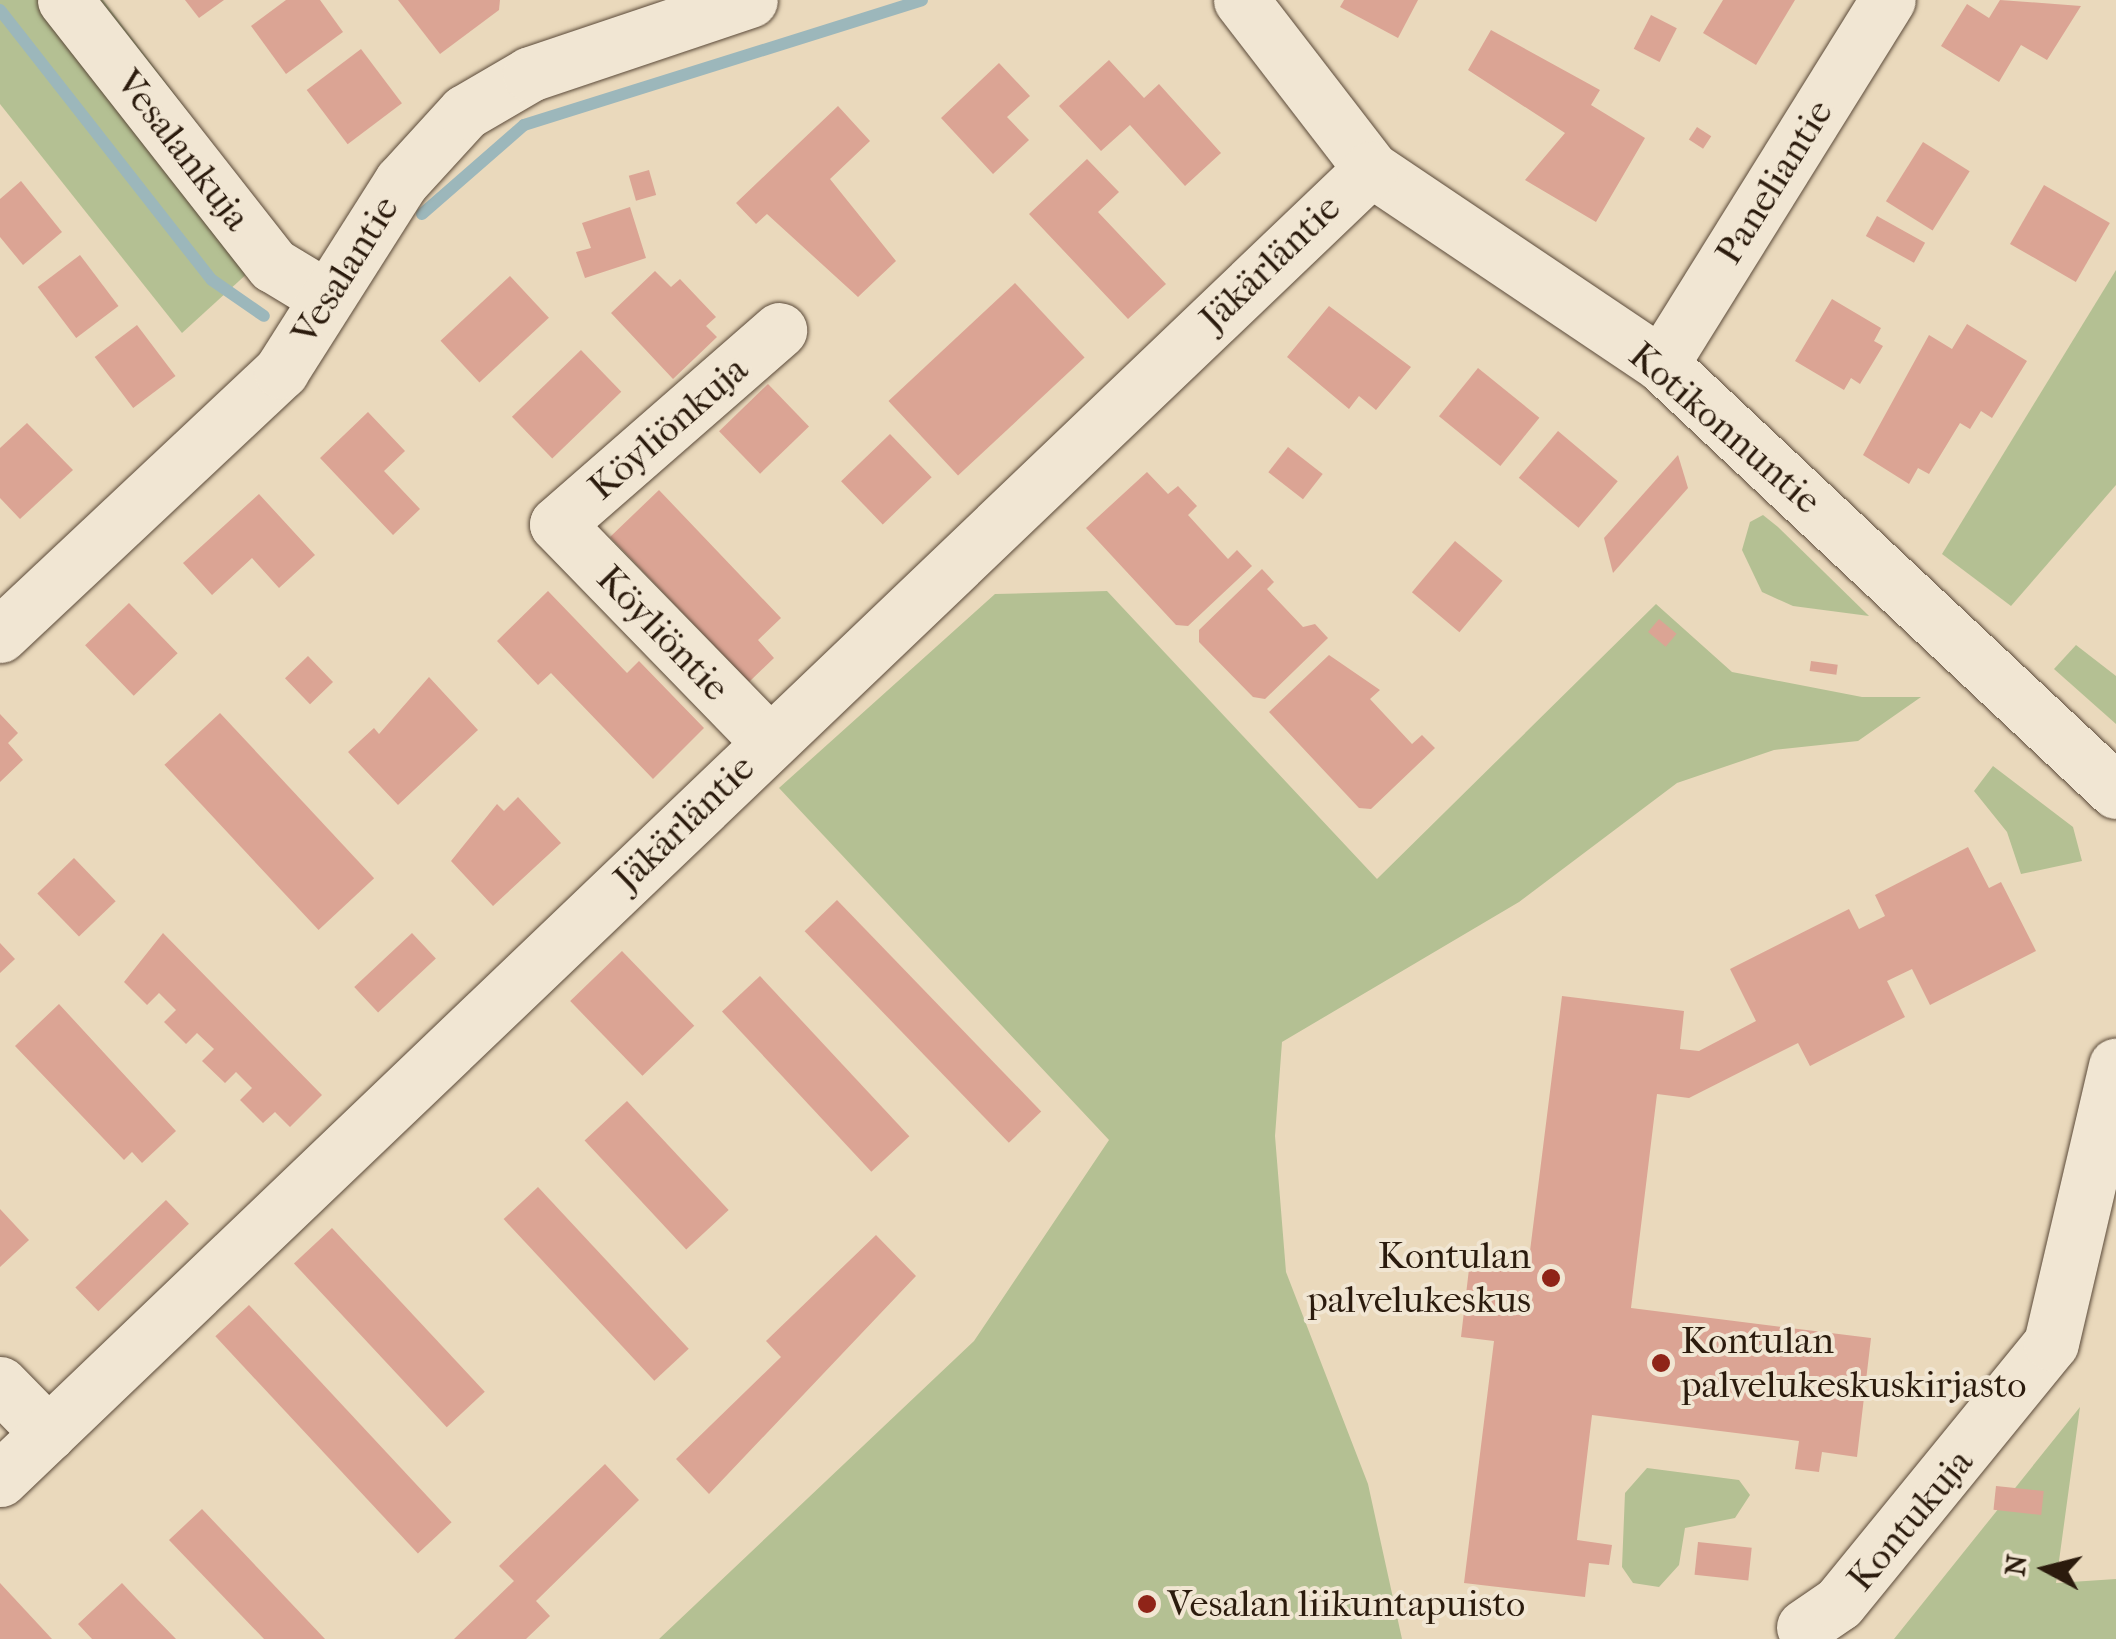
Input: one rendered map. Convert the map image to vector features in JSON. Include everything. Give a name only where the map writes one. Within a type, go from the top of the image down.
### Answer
[{"type":"street","name":"Vesalankuja","points":[[65,0],[273,265],[311,288]]},
{"type":"street","name":"Vesalantie","points":[[0,635],[281,371],[401,182],[464,112],[530,74],[750,0]]},
{"type":"street","name":"Kotikonnuntie","points":[[1241,0],[1371,170],[1661,364],[2116,790]]},
{"type":"street","name":"Paneliantie","points":[[1661,364],[1888,0]]},
{"type":"street","name":"Jäkärläntie","points":[[0,1479],[1371,170]]},
{"type":"street","name":"Köyliönkuja","points":[[557,524],[779,330]]},
{"type":"street","name":"Köyliöntie","points":[[557,524],[769,742]]},
{"type":"street","name":"Kontukuja","points":[[1804,1627],[1839,1603],[2051,1343],[2116,1065]]},
{"type":"street","points":[[0,1384],[48,1433]]},
{"type":"green space","points":[[0,0],[103,0],[285,239],[182,333],[0,104]]},
{"type":"green space","points":[[2116,270],[2116,485],[2011,606],[1942,554]]},
{"type":"green space","points":[[1763,515],[1869,616],[1793,606],[1762,592],[1742,550],[1750,522]]},
{"type":"green space","points":[[1107,591],[1377,879],[1656,604],[1732,672],[1862,697],[1921,697],[1858,741],[1774,750],[1677,783],[1519,902],[1282,1042],[1275,1136],[1286,1272],[1368,1484],[1402,1639],[659,1639],[974,1341],[1109,1140],[779,788],[995,594]]},
{"type":"green space","points":[[2076,645],[2116,676],[2116,724],[2054,669]]},
{"type":"green space","points":[[1993,766],[2073,827],[2082,861],[2021,874],[2007,832],[1974,791]]},
{"type":"green space","points":[[2080,1407],[2056,1583],[2116,1579],[2116,1639],[1894,1639]]},
{"type":"green space","points":[[1647,1468],[1739,1480],[1750,1495],[1735,1518],[1685,1528],[1679,1565],[1659,1587],[1633,1583],[1622,1567],[1625,1493]]},
{"type":"building","points":[[185,0],[224,0],[199,18]]},
{"type":"building","points":[[286,0],[320,0],[343,32],[286,74],[251,26]]},
{"type":"building","points":[[398,0],[500,0],[499,10],[440,54]]},
{"type":"building","points":[[1344,0],[1418,0],[1398,38],[1340,7]]},
{"type":"building","points":[[1723,0],[1795,0],[1756,65],[1703,33]]},
{"type":"building","points":[[2000,0],[2081,6],[2047,60],[2021,45],[1999,82],[1941,46],[1967,4],[1989,18]]},
{"type":"building","points":[[1651,15],[1677,28],[1660,62],[1634,49]]},
{"type":"building","points":[[1491,30],[1600,90],[1591,105],[1645,138],[1596,222],[1525,180],[1565,133],[1468,70]]},
{"type":"building","points":[[361,49],[402,103],[348,144],[307,90]]},
{"type":"building","points":[[1109,60],[1144,98],[1159,84],[1221,153],[1185,186],[1130,125],[1101,151],[1059,106]]},
{"type":"building","points":[[999,63],[1030,96],[1007,117],[1029,140],[993,174],[941,118]]},
{"type":"building","points":[[838,106],[870,141],[830,179],[896,261],[858,297],[767,214],[756,224],[736,203]]},
{"type":"building","points":[[1697,127],[1711,136],[1703,149],[1689,140]]},
{"type":"building","points":[[1923,142],[1970,171],[1933,231],[1886,201]]},
{"type":"building","points":[[1087,159],[1119,192],[1098,212],[1166,284],[1128,319],[1029,214]]},
{"type":"building","points":[[649,170],[656,195],[636,201],[629,176]]},
{"type":"building","points":[[21,181],[62,232],[23,265],[0,237],[0,199]]},
{"type":"building","points":[[2044,185],[2110,223],[2076,282],[2010,244]]},
{"type":"building","points":[[630,207],[646,258],[585,278],[576,252],[591,248],[582,223]]},
{"type":"building","points":[[1877,216],[1925,243],[1914,263],[1866,236]]},
{"type":"building","points":[[80,255],[119,306],[76,338],[38,287]]},
{"type":"building","points":[[655,271],[671,287],[680,279],[716,317],[706,326],[717,337],[673,379],[611,313]]},
{"type":"building","points":[[510,276],[549,318],[479,382],[441,341]]},
{"type":"building","points":[[1015,283],[1085,358],[958,476],[888,401]]},
{"type":"building","points":[[1832,299],[1881,328],[1874,341],[1883,346],[1860,384],[1851,378],[1844,390],[1795,361]]},
{"type":"building","points":[[1329,306],[1411,367],[1376,410],[1359,396],[1349,409],[1287,357]]},
{"type":"building","points":[[1967,324],[2027,361],[1992,418],[1981,411],[1970,429],[1960,423],[1929,474],[1918,468],[1909,484],[1863,455],[1929,335],[1952,349]]},
{"type":"building","points":[[137,325],[176,376],[133,408],[95,357]]},
{"type":"building","points":[[581,350],[621,392],[552,458],[512,417]]},
{"type":"building","points":[[1478,368],[1539,418],[1500,466],[1439,416]]},
{"type":"building","points":[[768,384],[809,426],[760,474],[719,431]]},
{"type":"building","points":[[368,412],[405,451],[384,471],[420,509],[393,535],[320,458]]},
{"type":"building","points":[[27,423],[73,470],[20,519],[0,498],[0,448]]},
{"type":"building","points":[[1558,431],[1618,481],[1579,528],[1519,478]]},
{"type":"building","points":[[890,434],[932,477],[883,524],[841,481]]},
{"type":"building","points":[[1288,447],[1323,474],[1303,499],[1268,472]]},
{"type":"building","points":[[1678,455],[1688,488],[1613,573],[1604,538]]},
{"type":"building","points":[[1147,472],[1168,494],[1178,486],[1197,506],[1188,515],[1228,559],[1237,550],[1252,566],[1188,626],[1176,625],[1086,528]]},
{"type":"building","points":[[659,490],[781,618],[758,640],[774,658],[749,682],[610,537]]},
{"type":"building","points":[[259,494],[315,555],[279,588],[252,558],[212,595],[183,563]]},
{"type":"building","points":[[1455,541],[1502,581],[1459,632],[1412,592]]},
{"type":"building","points":[[1262,569],[1274,582],[1267,589],[1303,627],[1315,624],[1328,638],[1265,699],[1253,697],[1199,642],[1199,630]]},
{"type":"building","points":[[548,591],[627,673],[639,661],[704,728],[653,779],[551,673],[538,685],[497,641]]},
{"type":"building","points":[[129,603],[178,653],[134,696],[85,645]]},
{"type":"building","points":[[1659,619],[1677,634],[1666,647],[1648,632]]},
{"type":"building","points":[[1329,655],[1380,690],[1370,699],[1412,744],[1422,735],[1435,748],[1371,809],[1359,808],[1269,712]]},
{"type":"building","points":[[308,656],[333,682],[310,704],[285,678]]},
{"type":"building","points":[[1811,661],[1838,665],[1836,675],[1810,671]]},
{"type":"building","points":[[429,677],[478,730],[398,805],[348,752],[374,728],[379,734]]},
{"type":"building","points":[[220,713],[374,878],[319,930],[164,765]]},
{"type":"building","points":[[0,714],[18,733],[8,743],[23,760],[0,782]]},
{"type":"building","points":[[518,797],[561,843],[493,906],[451,861],[497,804],[504,811]]},
{"type":"building","name":"Kontulan palvelukeskus","points":[[1968,847],[1989,888],[2001,882],[2036,951],[1930,1005],[1912,969],[1887,981],[1905,1017],[1810,1066],[1798,1043],[1689,1098],[1657,1094],[1631,1308],[1871,1338],[1857,1457],[1822,1452],[1819,1472],[1795,1469],[1799,1441],[1592,1415],[1577,1540],[1612,1545],[1609,1565],[1589,1563],[1585,1597],[1464,1583],[1494,1341],[1461,1337],[1471,1252],[1529,1259],[1562,996],[1684,1011],[1680,1049],[1699,1051],[1756,1021],[1730,969],[1849,909],[1859,929],[1885,916],[1875,895]]},
{"type":"building","points":[[74,858],[116,901],[79,937],[37,893]]},
{"type":"building","points":[[837,900],[1041,1111],[1009,1143],[805,931]]},
{"type":"building","points":[[163,933],[322,1095],[290,1127],[275,1112],[263,1123],[240,1100],[252,1088],[236,1072],[225,1083],[202,1061],[214,1049],[197,1033],[186,1044],[164,1022],[176,1010],[159,993],[147,1005],[124,982]]},
{"type":"building","points":[[412,933],[436,959],[378,1012],[354,987]]},
{"type":"building","points":[[0,943],[15,959],[0,973]]},
{"type":"building","points":[[622,951],[694,1026],[642,1076],[570,1001]]},
{"type":"building","points":[[760,976],[909,1136],[871,1172],[722,1011]]},
{"type":"building","points":[[59,1004],[176,1131],[142,1163],[132,1152],[124,1160],[15,1046]]},
{"type":"building","points":[[627,1101],[729,1210],[686,1250],[585,1141]]},
{"type":"building","points":[[538,1187],[689,1349],[654,1381],[504,1219]]},
{"type":"building","points":[[166,1200],[189,1224],[98,1311],[75,1288]]},
{"type":"building","points":[[0,1209],[29,1240],[0,1267]]},
{"type":"building","points":[[332,1228],[485,1392],[447,1427],[294,1263]]},
{"type":"building","points":[[876,1235],[916,1276],[709,1494],[676,1459],[781,1357],[766,1341]]},
{"type":"building","points":[[249,1305],[452,1522],[418,1554],[215,1336]]},
{"type":"building","points":[[605,1464],[639,1500],[536,1601],[550,1616],[526,1639],[454,1639],[514,1581],[499,1566]]},
{"type":"building","points":[[1996,1486],[2044,1491],[2041,1515],[1993,1510]]},
{"type":"building","points":[[202,1509],[325,1639],[264,1639],[169,1540]]},
{"type":"building","points":[[1698,1542],[1752,1548],[1748,1580],[1695,1575]]},
{"type":"building","points":[[0,1583],[52,1639],[0,1639]]},
{"type":"building","points":[[122,1583],[176,1639],[92,1639],[78,1624]]},
{"type":"waterway","points":[[422,214],[524,125],[922,0]]},
{"type":"waterway","points":[[0,10],[212,280],[264,316]]},
{"type":"place","name":"Kontulan palvelukeskus","points":[[1551,1278]]},
{"type":"place","name":"Kontulan palvelukeskuskirjasto","points":[[1661,1363]]},
{"type":"place","name":"Vesalan liikuntapuisto","points":[[1147,1604]]}]
